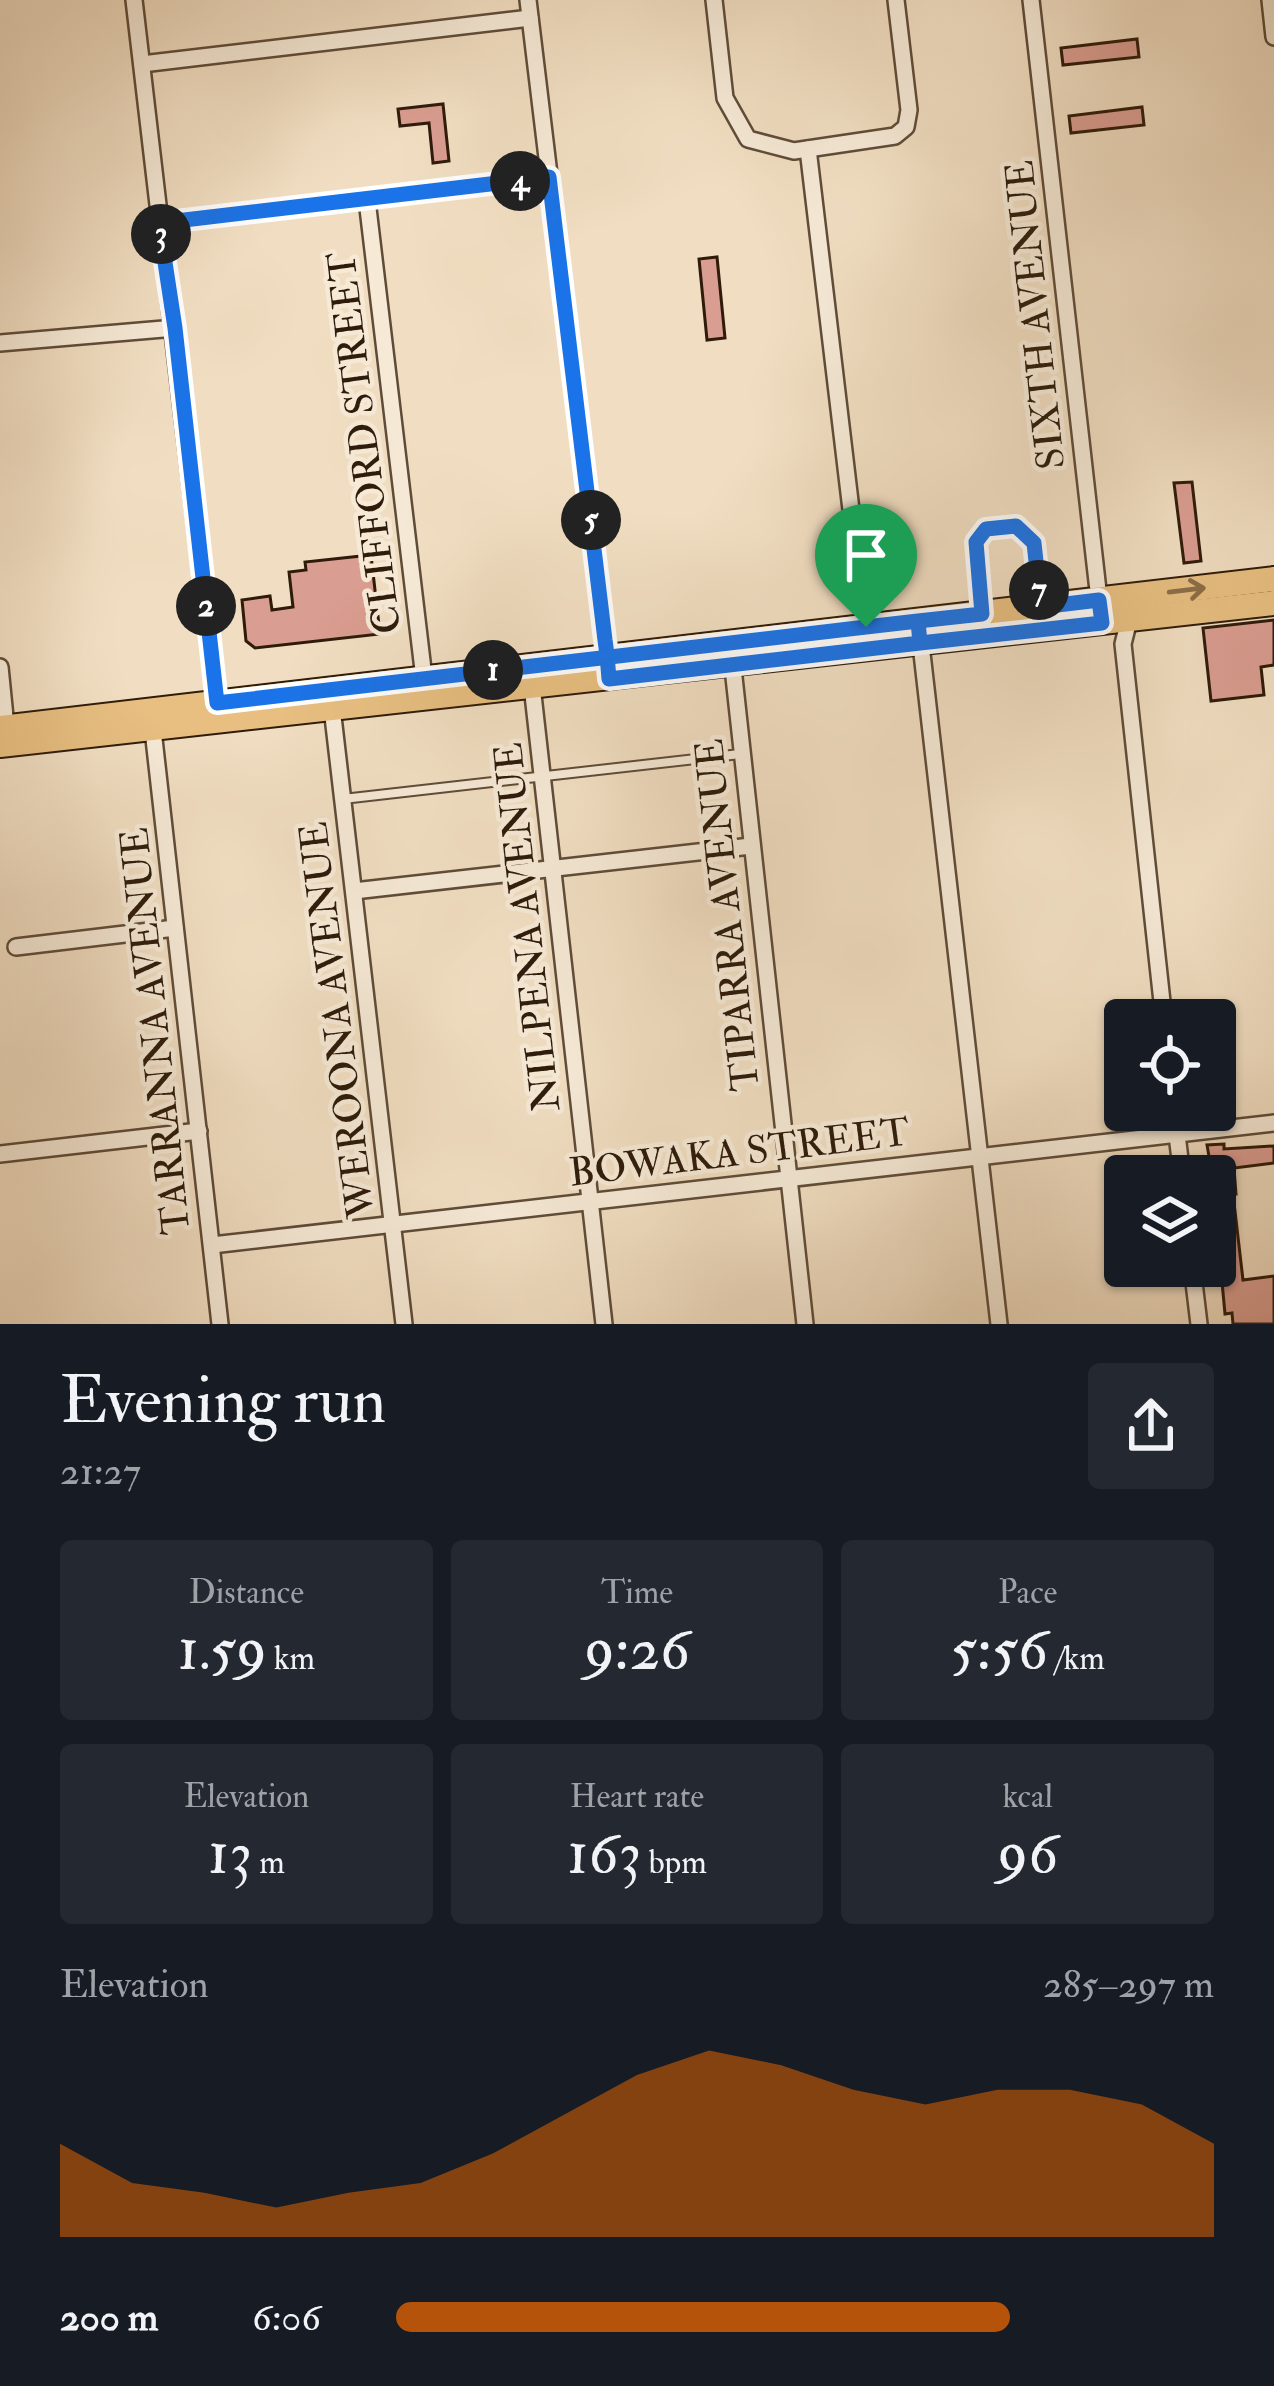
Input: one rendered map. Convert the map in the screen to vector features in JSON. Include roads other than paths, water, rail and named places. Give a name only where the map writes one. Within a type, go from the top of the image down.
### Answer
[{"type":"main road","points":[[2,734],[405,700],[531,676],[1101,612],[1274,579]]},
{"type":"main road","points":[[731,654],[866,627],[919,632],[982,614],[1041,607],[1101,612],[1126,632],[1274,603]]},
{"type":"main road","points":[[2,734],[154,730],[218,713],[424,678],[531,676]]},
{"type":"main road","points":[[405,700],[424,678]]},
{"type":"street","points":[[134,0],[218,713]]},
{"type":"street","points":[[714,0],[725,98],[748,139],[781,150],[895,136],[907,127],[896,0]]},
{"type":"street","name":"SIXTH AVENUE","points":[[1031,0],[1101,612]]},
{"type":"street","points":[[1270,0],[1274,37]]},
{"type":"street","points":[[142,64],[529,9],[608,668]]},
{"type":"street","points":[[808,149],[866,627]]},
{"type":"street","points":[[159,223],[549,177]]},
{"type":"street","name":"CLIFFORD STREET","points":[[367,200],[424,678]]},
{"type":"street","points":[[0,343],[175,328]]},
{"type":"street","points":[[919,632],[999,1324]]},
{"type":"street","points":[[1126,632],[1162,999]]},
{"type":"street","name":"TIPARRA AVENUE","points":[[731,654],[805,1324]]},
{"type":"street","points":[[0,667],[2,734]]},
{"type":"street","name":"NILPENA AVENUE","points":[[531,676],[604,1324]]},
{"type":"street","name":"WEROONA AVENUE","points":[[332,708],[404,1324]]},
{"type":"street","name":"TARRANNA AVENUE","points":[[154,730],[220,1324]]},
{"type":"street","points":[[354,891],[751,846]]},
{"type":"street","points":[[8,948],[176,928]]},
{"type":"street","name":"BOWAKA STREET","points":[[212,1245],[1274,1123]]},
{"type":"street","points":[[0,1154],[199,1131]]},
{"type":"street","points":[[1177,1131],[1180,1155]]},
{"type":"street","points":[[1195,1287],[1199,1324]]},
{"type":"lane","points":[[982,614],[976,542],[986,529],[1016,526],[1034,543],[1041,607]]},
{"type":"lane","points":[[343,799],[741,754]]}]
